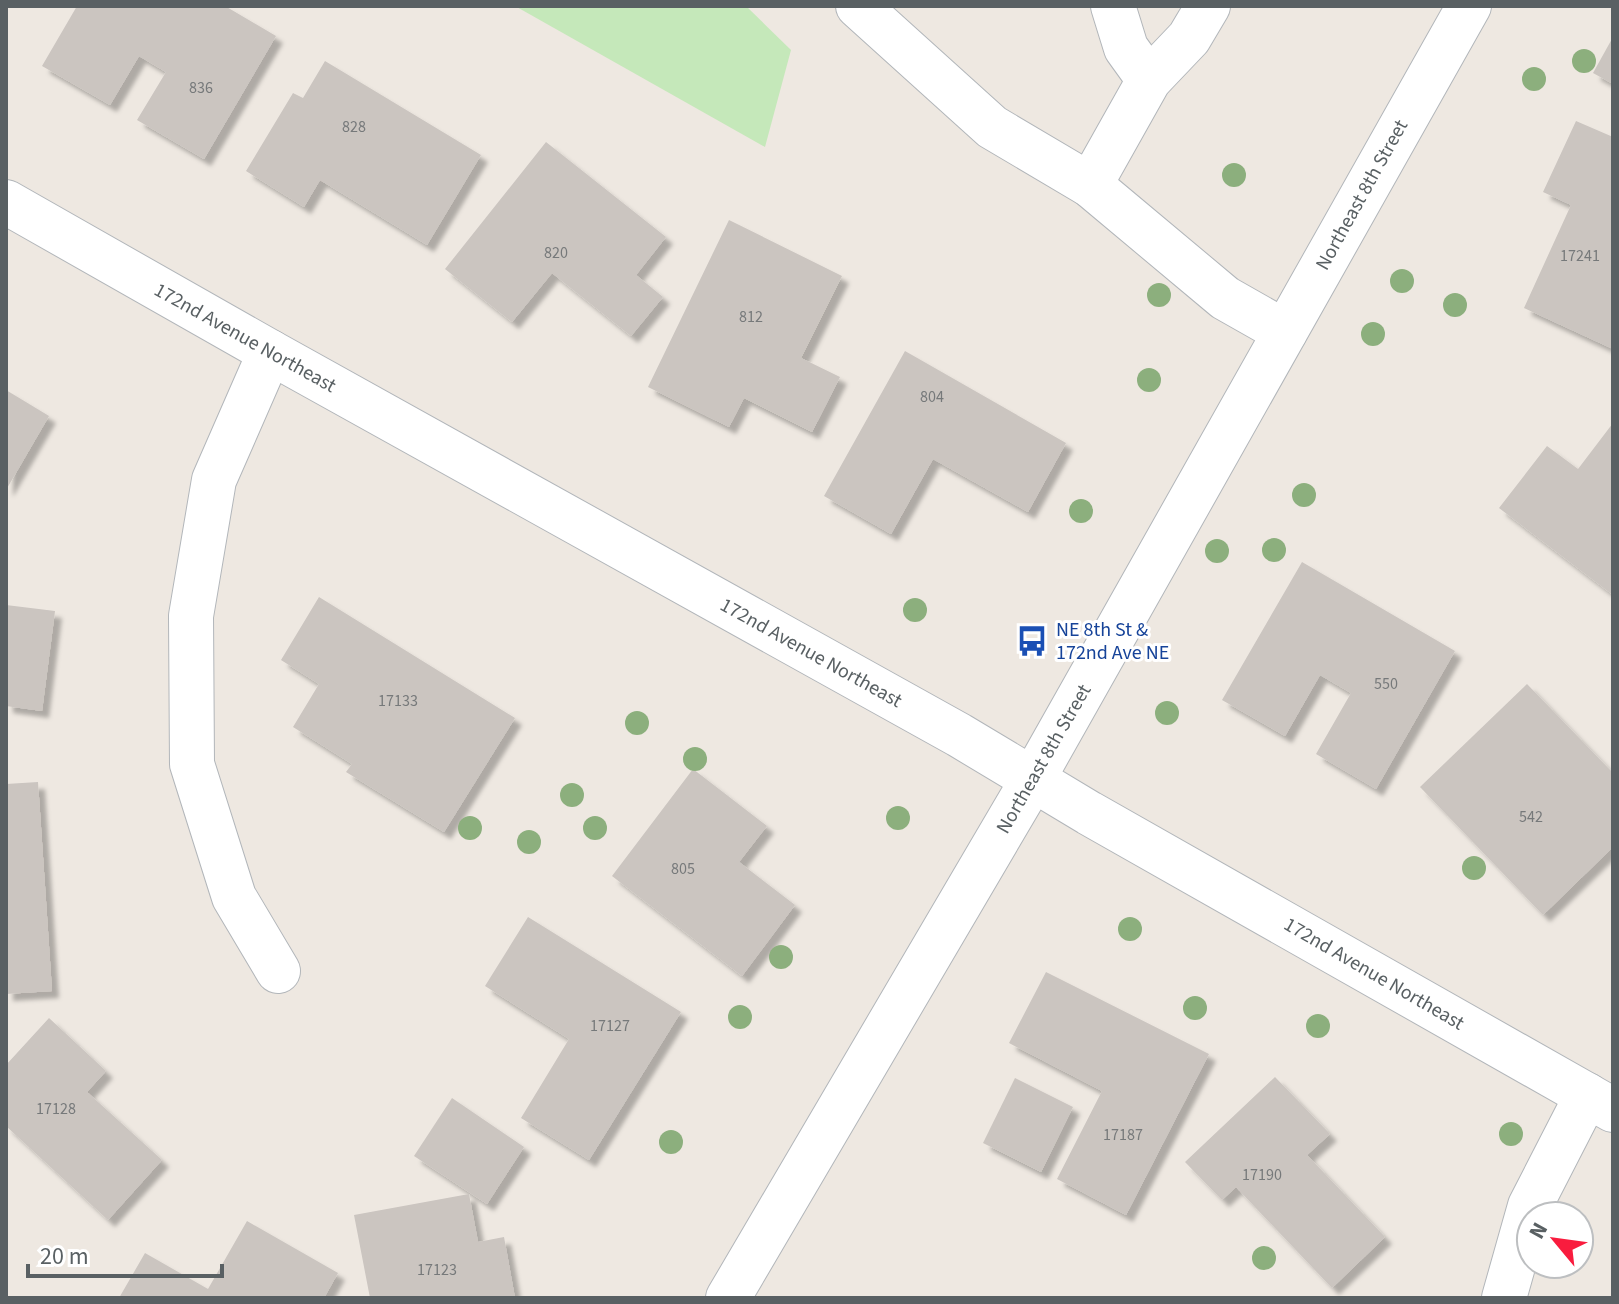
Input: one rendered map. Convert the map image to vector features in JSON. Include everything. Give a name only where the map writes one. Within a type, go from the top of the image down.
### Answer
[{"type":"street","points":[[858,6],[992,127],[1090,185],[1225,298],[1285,332]]},
{"type":"street","points":[[1113,6],[1126,48],[1149,80]]},
{"type":"street","points":[[1090,185],[1149,80],[1189,38],[1208,6]]},
{"type":"street","name":"Northeast 8th Street","points":[[728,1298],[1033,779],[1469,6]]},
{"type":"street","name":"172nd Avenue Northeast","points":[[6,202],[1033,779],[1600,1102]]},
{"type":"street","points":[[270,352],[214,480],[191,616],[192,764],[234,897],[278,971]]},
{"type":"street","points":[[1504,1298],[1530,1206],[1600,1102]]},
{"type":"green space","points":[[515,6],[746,6],[791,50],[765,147]]},
{"type":"building","points":[[77,6],[225,6],[276,36],[204,159],[137,120],[166,72],[139,56],[110,105],[42,66]]},
{"type":"building","points":[[1613,37],[1613,84],[1593,73]]},
{"type":"building","points":[[325,61],[481,155],[427,245],[320,180],[304,207],[246,171],[293,93],[303,98]]},
{"type":"building","points":[[1576,121],[1613,137],[1613,349],[1524,308],[1571,205],[1543,192]]},
{"type":"building","points":[[546,142],[666,237],[636,275],[663,297],[631,336],[552,273],[512,322],[445,269]]},
{"type":"building","points":[[729,220],[842,276],[801,358],[840,377],[812,432],[744,398],[729,427],[648,387]]},
{"type":"building","points":[[905,351],[1066,443],[1028,512],[933,459],[891,534],[824,496]]},
{"type":"building","points":[[6,390],[49,416],[6,490]]},
{"type":"building","points":[[1613,423],[1613,595],[1499,508],[1547,446],[1578,469]]},
{"type":"building","points":[[1302,562],[1455,651],[1376,789],[1316,754],[1351,693],[1320,675],[1285,736],[1222,700]]},
{"type":"building","points":[[319,597],[515,718],[444,832],[346,772],[352,764],[293,727],[319,684],[281,660]]},
{"type":"building","points":[[6,605],[55,611],[42,711],[6,706]]},
{"type":"building","points":[[1527,684],[1613,773],[1613,847],[1543,915],[1420,787]]},
{"type":"building","points":[[693,769],[767,826],[739,862],[795,905],[742,976],[612,876]]},
{"type":"building","points":[[38,782],[52,991],[6,994],[6,784]]},
{"type":"building","points":[[528,917],[681,1012],[589,1160],[521,1118],[569,1039],[485,986]]},
{"type":"building","points":[[1046,972],[1209,1054],[1126,1215],[1057,1179],[1102,1091],[1009,1043]]},
{"type":"building","points":[[49,1018],[106,1071],[87,1092],[162,1160],[108,1220],[6,1126],[6,1065]]},
{"type":"building","points":[[1275,1077],[1330,1134],[1307,1155],[1385,1237],[1332,1288],[1236,1187],[1222,1200],[1185,1162]]},
{"type":"building","points":[[1015,1078],[1073,1107],[1041,1172],[983,1143]]},
{"type":"building","points":[[452,1098],[524,1147],[487,1204],[414,1156]]},
{"type":"building","points":[[469,1194],[478,1242],[504,1237],[515,1298],[370,1298],[354,1215]]},
{"type":"building","points":[[247,1221],[338,1273],[324,1298],[119,1298],[145,1253],[208,1289]]},
{"type":"place","name":"NE 8th St & 172nd Ave NE","points":[[1032,641]]}]
